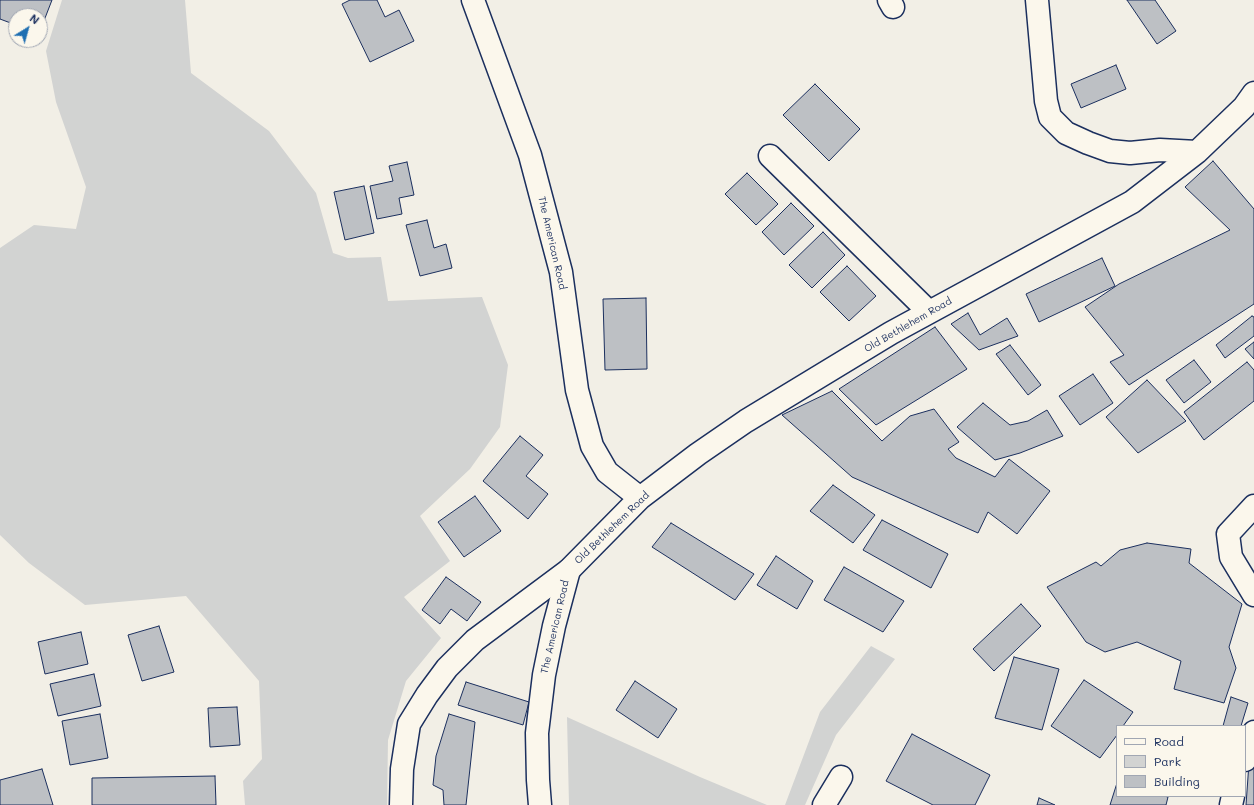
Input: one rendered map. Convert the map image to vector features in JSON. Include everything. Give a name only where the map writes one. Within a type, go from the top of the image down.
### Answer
[{"type":"street","name":"The American Road","points":[[473,0],[530,155],[559,265],[577,390],[592,446],[607,472],[640,498]]},
{"type":"street","points":[[1036,0],[1046,101],[1050,117],[1066,133],[1110,151],[1130,153],[1160,150],[1197,152]]},
{"type":"street","name":"Old Bethlehem Road","points":[[401,805],[402,769],[409,724],[426,695],[447,668],[475,640],[570,570],[640,498],[698,454],[746,421],[929,312],[1132,202],[1197,152],[1244,107],[1254,93]]},
{"type":"street","points":[[770,156],[929,312]]},
{"type":"street","points":[[1254,506],[1228,534],[1231,556],[1254,595]]},
{"type":"street","name":"The American Road","points":[[540,805],[537,733],[544,675],[554,626],[570,570]]},
{"type":"street","points":[[1246,757],[1254,732]]},
{"type":"street","points":[[824,805],[841,776]]},
{"type":"green space","points":[[62,0],[185,0],[191,73],[269,131],[316,193],[333,253],[348,258],[381,257],[388,301],[482,297],[508,365],[500,427],[470,469],[420,516],[450,561],[404,597],[441,638],[406,681],[388,740],[387,805],[245,805],[243,781],[262,759],[259,681],[186,596],[85,605],[29,563],[0,535],[0,248],[34,225],[76,229],[86,187],[56,102],[46,51]]},
{"type":"green space","points":[[871,646],[895,659],[836,735],[805,805],[785,805],[820,712]]},
{"type":"green space","points":[[567,717],[700,777],[767,805],[569,805]]},
{"type":"building","points":[[0,0],[52,0],[48,10],[48,8],[8,8],[8,22],[0,19]]},
{"type":"building","points":[[350,0],[377,0],[385,17],[399,10],[414,41],[370,62],[342,4]]},
{"type":"building","points":[[1127,0],[1155,0],[1176,31],[1157,44]]},
{"type":"building","points":[[1116,65],[1126,89],[1081,108],[1071,84]]},
{"type":"building","points":[[815,84],[860,129],[829,161],[783,115]]},
{"type":"building","points":[[1213,161],[1254,209],[1254,304],[1129,385],[1110,362],[1124,355],[1085,307],[1119,284],[1230,230],[1185,187]]},
{"type":"building","points":[[407,162],[414,195],[399,198],[402,214],[377,219],[370,186],[393,181],[389,166]]},
{"type":"building","points":[[747,173],[778,204],[756,225],[725,194]]},
{"type":"building","points":[[364,186],[374,233],[345,240],[334,192]]},
{"type":"building","points":[[791,203],[814,226],[784,255],[762,232]]},
{"type":"building","points":[[427,220],[434,248],[446,244],[452,268],[420,276],[406,225]]},
{"type":"building","points":[[823,232],[845,255],[812,288],[789,265]]},
{"type":"building","points":[[1102,258],[1115,286],[1039,322],[1026,294]]},
{"type":"building","points":[[847,266],[876,296],[849,321],[820,292]]},
{"type":"building","points":[[646,298],[647,369],[605,370],[603,299]]},
{"type":"building","points":[[968,313],[980,335],[1007,318],[1018,336],[979,350],[951,324]]},
{"type":"building","points":[[1252,316],[1254,317],[1254,336],[1225,358],[1216,345]]},
{"type":"building","points":[[935,327],[967,369],[876,425],[839,389]]},
{"type":"building","points":[[1254,342],[1254,359],[1245,349]]},
{"type":"building","points":[[1010,345],[1041,385],[1028,395],[996,354]]},
{"type":"building","points":[[1194,360],[1211,382],[1184,403],[1166,380]]},
{"type":"building","points":[[1247,362],[1254,370],[1254,401],[1204,440],[1184,412]]},
{"type":"building","points":[[1093,374],[1113,403],[1080,425],[1059,396]]},
{"type":"building","points":[[1147,380],[1186,421],[1138,453],[1106,417]]},
{"type":"building","points":[[832,391],[882,441],[910,416],[934,409],[959,442],[948,449],[956,458],[995,477],[1009,459],[1050,491],[1017,534],[988,512],[978,533],[852,477],[782,415]]},
{"type":"building","points":[[983,403],[1010,425],[1028,421],[1047,410],[1063,436],[1020,453],[995,460],[957,427]]},
{"type":"building","points":[[520,436],[543,455],[526,476],[548,494],[528,519],[483,481]]},
{"type":"building","points":[[833,485],[875,515],[853,543],[810,511]]},
{"type":"building","points":[[475,496],[501,531],[464,557],[438,522]]},
{"type":"building","points":[[882,520],[948,554],[931,588],[863,550]]},
{"type":"building","points":[[671,523],[754,574],[735,600],[652,547]]},
{"type":"building","points":[[1147,543],[1191,549],[1189,563],[1242,604],[1229,647],[1236,668],[1224,703],[1174,689],[1181,661],[1137,642],[1105,652],[1086,642],[1047,587],[1096,562],[1101,566],[1120,550]]},
{"type":"building","points":[[776,556],[813,581],[797,609],[757,585]]},
{"type":"building","points":[[844,567],[904,601],[883,632],[824,600]]},
{"type":"building","points":[[446,577],[481,602],[467,621],[451,609],[440,624],[422,610]]},
{"type":"building","points":[[1021,604],[1041,626],[994,671],[973,649]]},
{"type":"building","points":[[159,626],[174,672],[142,681],[128,635]]},
{"type":"building","points":[[81,632],[88,664],[45,674],[38,642]]},
{"type":"building","points":[[1014,657],[1059,669],[1042,730],[995,718]]},
{"type":"building","points":[[94,674],[101,706],[58,716],[50,684]]},
{"type":"building","points":[[1084,680],[1133,712],[1124,725],[1116,725],[1116,736],[1100,758],[1051,726]]},
{"type":"building","points":[[635,681],[677,709],[658,738],[616,710]]},
{"type":"building","points":[[466,682],[529,702],[523,725],[458,705]]},
{"type":"building","points":[[1231,697],[1248,703],[1241,725],[1223,725]]},
{"type":"building","points":[[237,707],[240,745],[210,747],[208,708]]},
{"type":"building","points":[[100,714],[108,758],[70,765],[62,721]]},
{"type":"building","points":[[449,714],[475,722],[466,805],[444,805],[443,790],[433,785],[436,756]]},
{"type":"building","points":[[912,734],[990,775],[975,805],[933,805],[886,781]]},
{"type":"building","points":[[1249,763],[1254,764],[1254,805],[1246,805]]},
{"type":"building","points":[[42,769],[53,805],[0,805],[0,780]]},
{"type":"building","points":[[215,776],[216,805],[92,805],[92,778]]},
{"type":"building","points":[[1116,786],[1116,797],[1168,797],[1166,805],[1110,805]]},
{"type":"building","points":[[1039,798],[1055,805],[1037,805]]}]
